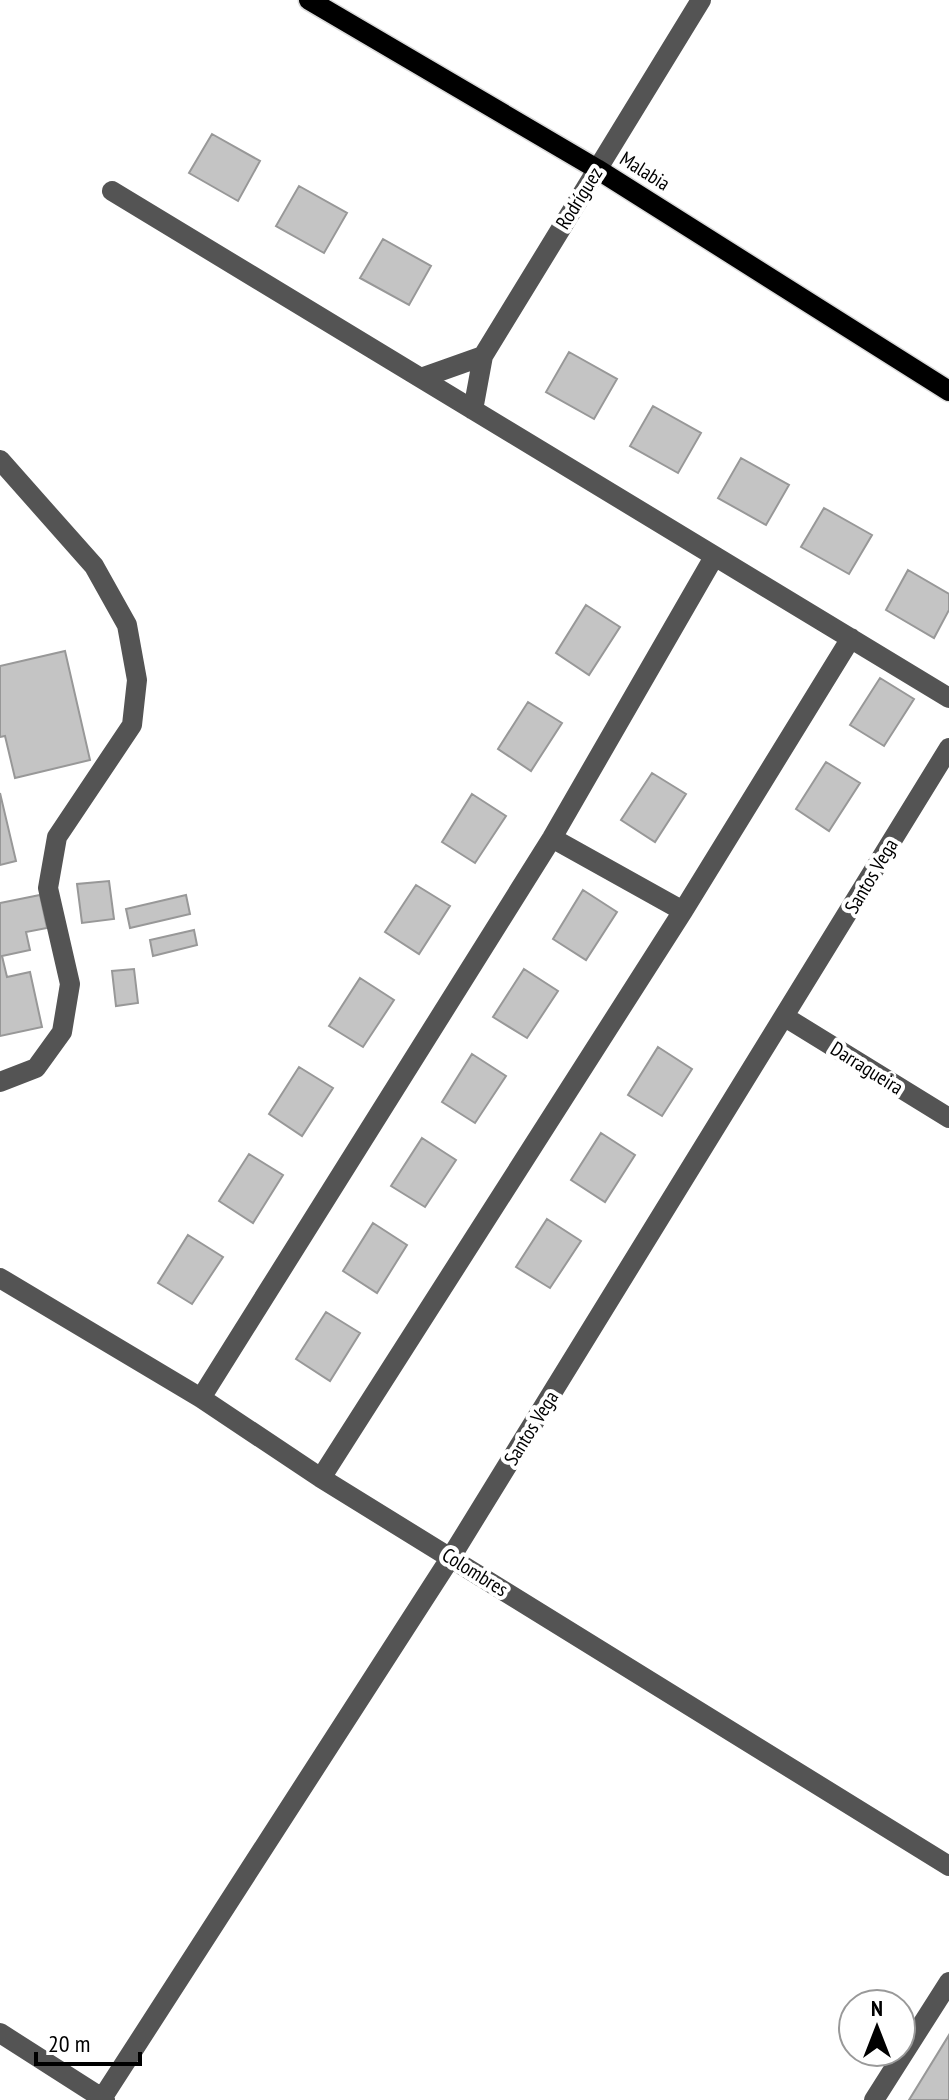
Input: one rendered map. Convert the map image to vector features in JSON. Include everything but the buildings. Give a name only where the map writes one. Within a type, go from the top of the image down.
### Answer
[{"type":"main road","name":"Malabia","points":[[309,0],[597,169],[949,391]]},
{"type":"street","name":"Rodríguez","points":[[483,356],[701,0]]},
{"type":"street","points":[[112,191],[949,698]]},
{"type":"street","points":[[421,378],[483,356]]},
{"type":"street","points":[[473,410],[483,356]]},
{"type":"street","points":[[0,460],[94,566],[127,625],[137,680],[132,725],[57,837],[48,888],[70,984],[62,1032],[36,1068],[0,1082]]},
{"type":"street","points":[[201,1398],[552,838],[714,557]]},
{"type":"street","points":[[321,1478],[683,911],[851,638]]},
{"type":"street","name":"Santos Vega","points":[[103,2099],[451,1557],[949,748]]},
{"type":"street","points":[[552,838],[683,911]]},
{"type":"street","name":"Darragueira","points":[[785,1017],[949,1118]]},
{"type":"street","name":"Colombres","points":[[0,1278],[201,1398],[321,1478],[949,1866]]},
{"type":"street","points":[[874,2100],[949,1982]]},
{"type":"street","points":[[0,2033],[103,2099]]}]
